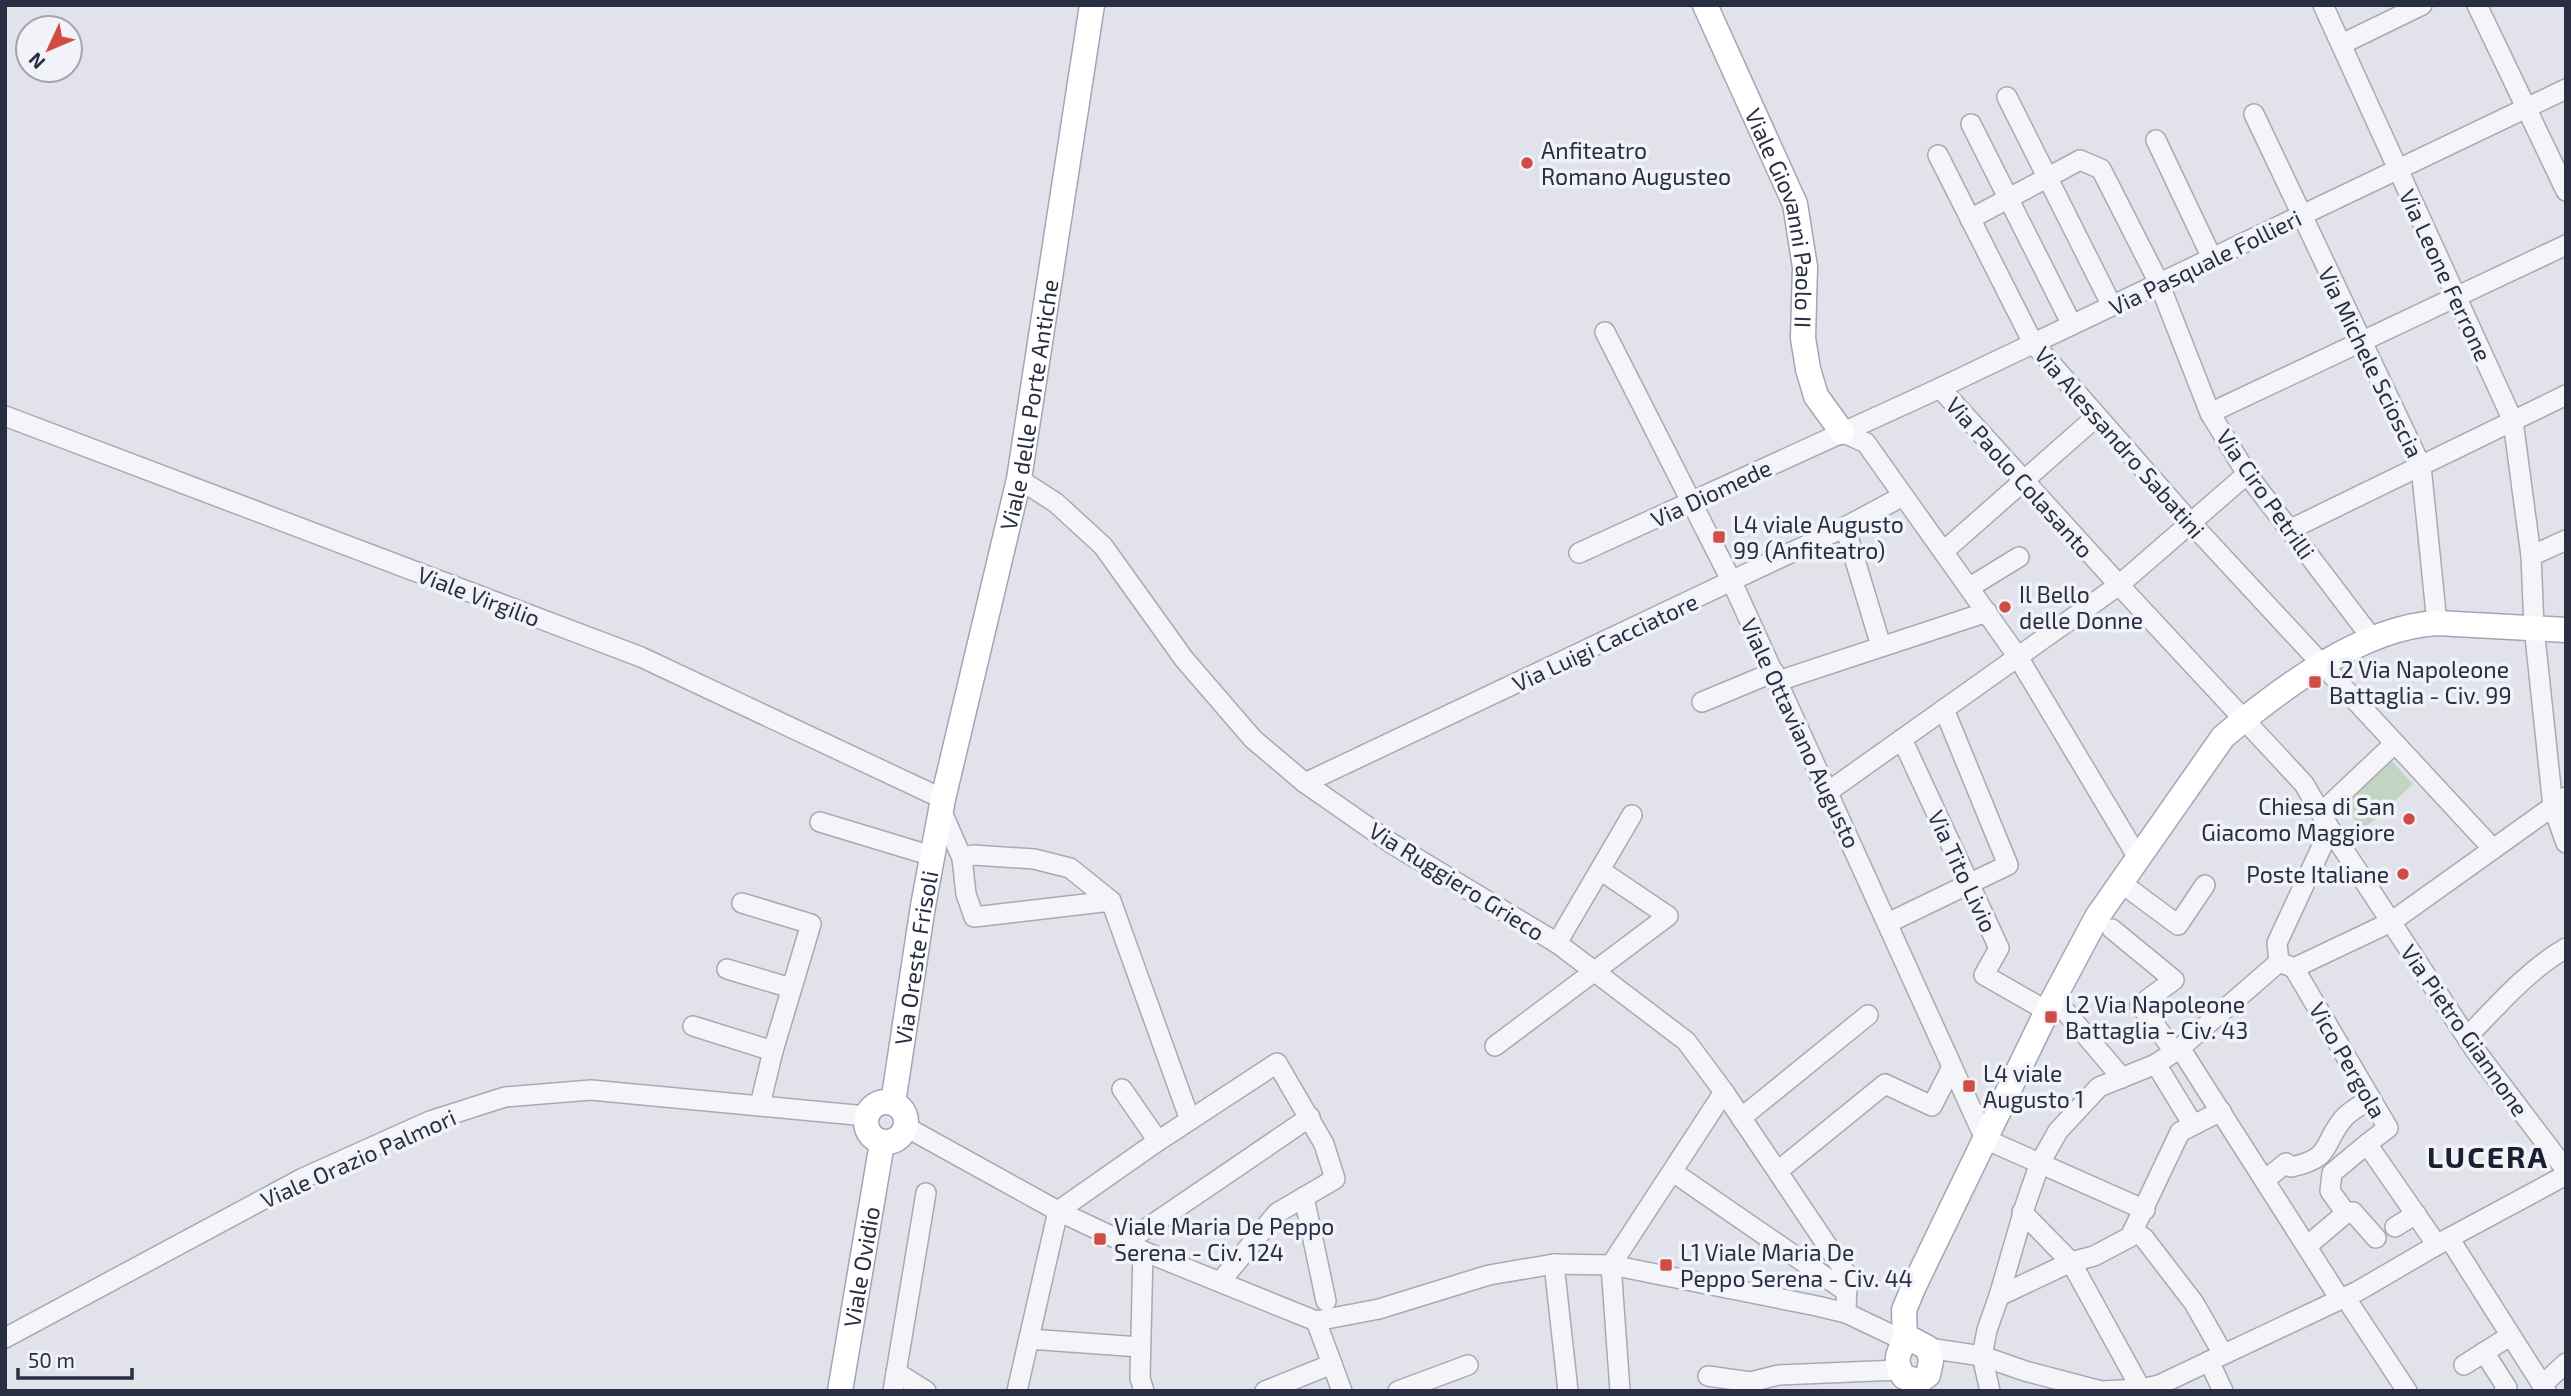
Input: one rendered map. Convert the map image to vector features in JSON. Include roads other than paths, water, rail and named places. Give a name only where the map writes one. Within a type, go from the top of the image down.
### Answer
[{"type":"main road","name":"Viale delle Porte Antiche","points":[[943,806],[1019,479],[1092,5]]},
{"type":"main road","name":"Viale Giovanni Paolo II","points":[[1705,5],[1794,204],[1805,267],[1803,338],[1808,369],[1816,396],[1842,432]]},
{"type":"main road","points":[[1910,1369],[1904,1310],[1913,1286],[2051,1005],[2097,917],[2137,856],[2223,737],[2321,665],[2371,637],[2420,624],[2438,623],[2566,630]]},
{"type":"main road","name":"Via Oreste Frisoli","points":[[893,1103],[932,856],[943,806]]},
{"type":"main road","points":[[893,1103],[904,1114],[906,1127],[898,1139],[882,1143],[867,1131],[866,1116],[877,1104],[893,1103]]},
{"type":"main road","name":"Viale Ovidio","points":[[840,1391],[882,1143]]},
{"type":"street","name":"Via Leone Ferrone","points":[[2323,5],[2513,421],[2531,556],[2534,627],[2566,843]]},
{"type":"street","points":[[2342,44],[2422,5]]},
{"type":"street","points":[[2477,5],[2566,191]]},
{"type":"street","name":"Via Pasquale Follieri","points":[[1842,432],[2033,344],[2566,89]]},
{"type":"street","points":[[2007,97],[2112,306]]},
{"type":"street","name":"Via Michele Scioscia","points":[[2254,114],[2421,466],[2438,623]]},
{"type":"street","points":[[1971,124],[2072,325]]},
{"type":"street","points":[[2156,140],[2212,258]]},
{"type":"street","name":"Via Alessandro Sabatini","points":[[1938,155],[2033,344],[2191,523],[2493,849]]},
{"type":"street","name":"Via Ciro Petrilli","points":[[1970,219],[2080,160],[2101,169],[2159,283],[2210,413],[2247,474],[2371,637]]},
{"type":"street","points":[[2210,413],[2566,245]]},
{"type":"street","name":"Viale Ottaviano Augusto","points":[[1605,332],[1732,582],[1985,1139]]},
{"type":"street","name":"Via Paolo Colasanto","points":[[1940,388],[2304,784],[2326,820]]},
{"type":"street","points":[[2289,530],[2566,395]]},
{"type":"street","name":"Viale Virgilio","points":[[5,416],[641,657],[943,806]]},
{"type":"street","points":[[1944,551],[2096,417]]},
{"type":"street","points":[[1842,432],[1866,443],[1970,587],[2018,657],[2137,856]]},
{"type":"street","name":"Via Diomede","points":[[1579,553],[1842,432]]},
{"type":"street","points":[[1829,791],[2119,585],[2247,474]]},
{"type":"street","name":"Via Ruggiero Grieco","points":[[1019,479],[1056,503],[1102,546],[1184,659],[1254,739],[1305,783],[1391,843],[1557,943],[1686,1041],[1724,1092],[1847,1275],[1846,1313]]},
{"type":"street","name":"Via Luigi Cacciatore","points":[[1305,783],[1732,582],[1903,496]]},
{"type":"street","points":[[1845,527],[1881,646]]},
{"type":"street","points":[[2531,556],[2566,540]]},
{"type":"street","points":[[1970,587],[2019,557]]},
{"type":"street","points":[[1702,702],[1987,612]]},
{"type":"street","points":[[1888,923],[2008,865],[1944,709]]},
{"type":"street","name":"Via Tito Livio","points":[[1902,739],[1999,948],[1984,975],[2051,1005]]},
{"type":"street","points":[[2286,965],[2277,943],[2326,820],[2394,744]]},
{"type":"street","points":[[1990,1391],[1982,1356],[1987,1330],[2024,1207],[2040,1163],[2058,1131],[2099,1087],[2156,1064],[2286,965],[2390,922],[2559,802]]},
{"type":"street","name":"Via Oreste Frisoli","points":[[943,806],[962,858],[966,894],[974,917],[1111,901]]},
{"type":"street","points":[[1557,943],[1632,815]]},
{"type":"street","name":"Via Pietro Giannone","points":[[2326,820],[2467,1037],[2566,1170]]},
{"type":"street","points":[[820,822],[932,856]]},
{"type":"street","name":"Via Oreste Frisoli","points":[[962,858],[973,855],[1034,859],[1070,868],[1111,901]]},
{"type":"street","points":[[1495,1046],[1668,916],[1600,870]]},
{"type":"street","points":[[2120,882],[2178,925],[2205,885]]},
{"type":"street","points":[[1111,901],[1190,1120]]},
{"type":"street","points":[[742,903],[811,924],[773,1051],[760,1105]]},
{"type":"street","points":[[2112,929],[2174,980],[2140,1005],[2221,1111],[2307,1246],[2407,1391]]},
{"type":"street","points":[[2467,1037],[2515,987],[2550,957],[2566,948]]},
{"type":"street","name":"Vico Pergola","points":[[2286,965],[2388,1128],[2367,1144],[2416,1214],[2443,1241],[2544,1388]]},
{"type":"street","points":[[727,969],[791,988]]},
{"type":"street","points":[[2051,1005],[2122,1078]]},
{"type":"street","points":[[1741,1118],[1868,1014]]},
{"type":"street","points":[[692,1026],[773,1051]]},
{"type":"street","points":[[1017,1391],[1058,1211],[1277,1063],[1324,1144],[1335,1179],[1278,1213],[1220,1282]]},
{"type":"street","points":[[2156,1064],[2193,1125]]},
{"type":"street","points":[[1778,1171],[1885,1084],[1932,1106],[1952,1067]]},
{"type":"street","points":[[1122,1089],[1158,1141]]},
{"type":"street","name":"Viale Orazio Palmori","points":[[5,1338],[300,1179],[430,1121],[505,1097],[592,1090],[866,1116]]},
{"type":"street","points":[[1620,1391],[1611,1265],[1724,1092]]},
{"type":"street","points":[[2265,1180],[2286,1163],[2291,1167],[2310,1163],[2324,1151],[2343,1119],[2371,1099]]},
{"type":"street","points":[[1999,1296],[2071,1262],[2094,1256],[2130,1237],[2180,1132],[2221,1111]]},
{"type":"street","points":[[1134,1247],[1310,1117]]},
{"type":"street","points":[[906,1127],[1058,1211],[1134,1247],[1316,1321],[1379,1309],[1489,1275],[1554,1264],[1611,1265],[1846,1313],[1872,1324],[1910,1369]]},
{"type":"street","points":[[1985,1139],[2145,1210]]},
{"type":"street","points":[[2332,1173],[2367,1144]]},
{"type":"street","points":[[2324,1151],[2332,1173],[2330,1191],[2346,1213]]},
{"type":"street","points":[[1673,1172],[1847,1292]]},
{"type":"street","points":[[1708,1376],[1750,1382],[1779,1375],[1910,1369],[1956,1352],[1982,1356],[2025,1371],[2101,1391],[2141,1390],[2159,1385],[2343,1298],[2566,1175]]},
{"type":"street","points":[[926,1193],[894,1381],[926,1391]]},
{"type":"street","points":[[1304,1197],[1326,1301]]},
{"type":"street","points":[[2024,1207],[2071,1262],[2141,1390]]},
{"type":"street","points":[[2307,1246],[2346,1213],[2353,1212],[2376,1238]]},
{"type":"street","points":[[2395,1227],[2416,1214]]},
{"type":"street","points":[[2133,1231],[2144,1238],[2194,1303],[2216,1358],[2223,1391]]},
{"type":"street","points":[[1134,1247],[1140,1378],[1144,1391]]},
{"type":"street","points":[[1554,1264],[1568,1391]]},
{"type":"street","points":[[1872,1324],[1904,1310]]},
{"type":"street","points":[[1316,1321],[1342,1391]]},
{"type":"street","points":[[2464,1365],[2510,1336]]},
{"type":"street","points":[[1029,1339],[1140,1347]]},
{"type":"street","points":[[1910,1369],[1956,1352]]},
{"type":"street","points":[[2484,1352],[2507,1388],[2504,1391]]},
{"type":"street","points":[[2544,1388],[2566,1363]]},
{"type":"street","points":[[1265,1391],[1286,1387],[1332,1364]]},
{"type":"street","points":[[1398,1391],[1468,1365]]},
{"type":"street","points":[[2025,1371],[2033,1391]]},
{"type":"place","name":"Anfiteatro Romano Augusteo","points":[[1527,163]]},
{"type":"place","name":"L4 viale Augusto 99 (Anfiteatro)","points":[[1719,537]]},
{"type":"place","name":"Il Bello delle Donne","points":[[2005,607]]},
{"type":"place","name":"L2 Via Napoleone Battaglia - Civ. 99","points":[[2315,682]]},
{"type":"place","name":"Chiesa di San Giacomo Maggiore","points":[[2409,819]]},
{"type":"place","name":"Poste Italiane","points":[[2403,874]]},
{"type":"place","name":"L2 Via Napoleone Battaglia - Civ. 43","points":[[2051,1017]]},
{"type":"place","name":"L4 viale Augusto 1","points":[[1969,1086]]},
{"type":"place","name":"Viale Maria De Peppo Serena - Civ. 124","points":[[1100,1239]]},
{"type":"place","name":"L1 Viale Maria De Peppo Serena - Civ. 44","points":[[1666,1265]]},
{"type":"district","name":"LUCERA","points":[[2488,1156]]}]
